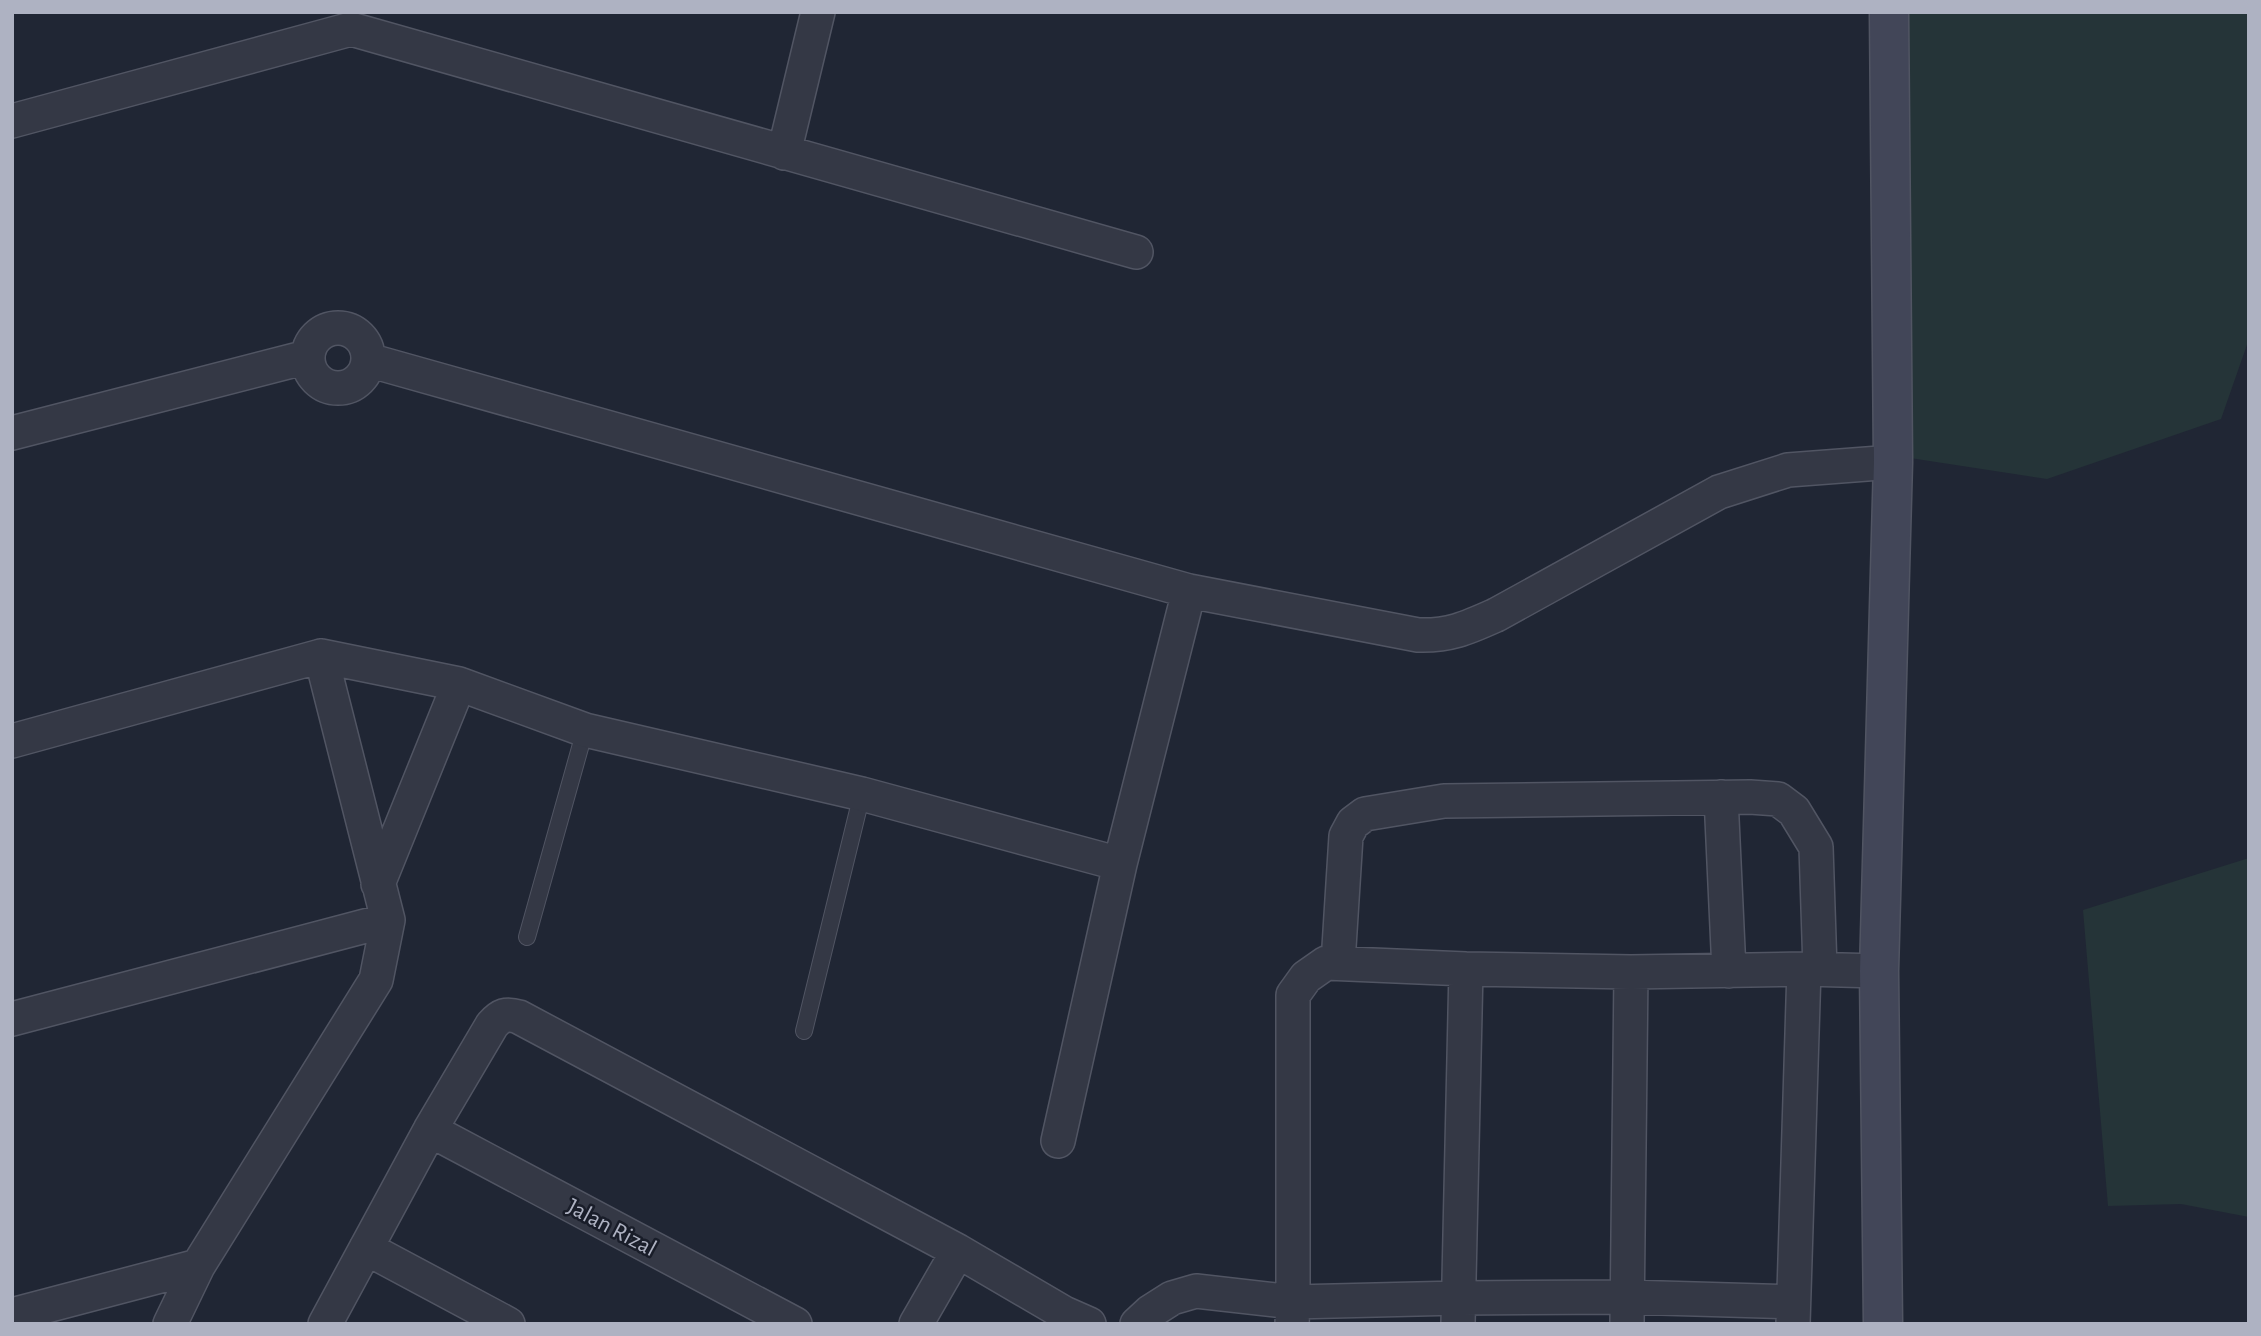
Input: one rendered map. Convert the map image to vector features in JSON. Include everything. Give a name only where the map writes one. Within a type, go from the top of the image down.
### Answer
[{"type":"main road","points":[[1883,1324],[1879,971],[1893,462],[1889,12]]},
{"type":"street","points":[[785,153],[818,12]]},
{"type":"street","points":[[12,121],[350,20],[785,153],[1136,252]]},
{"type":"street","points":[[12,433],[307,357],[310,345],[317,335],[339,327],[351,330],[360,338],[368,359],[1189,591],[1418,635],[1440,635],[1463,630],[1496,615],[1719,492],[1788,470],[1893,462]]},
{"type":"street","points":[[1058,1141],[1120,864],[1189,591]]},
{"type":"street","points":[[12,741],[321,656],[459,684],[585,730],[862,794],[1120,864]]},
{"type":"street","points":[[170,1324],[198,1266],[376,980],[388,920],[321,656]]},
{"type":"street","points":[[379,884],[459,684]]},
{"type":"street","points":[[1721,797],[1729,971]]},
{"type":"street","points":[[1137,1324],[1172,1298],[1196,1291],[1292,1313],[1627,1310],[1793,1313],[1816,848],[1794,811],[1778,799],[1721,797],[1444,802],[1364,814],[1353,823],[1346,836],[1338,963]]},
{"type":"street","points":[[12,1019],[388,920]]},
{"type":"street","points":[[1292,1313],[1293,995],[1306,977],[1326,963],[1632,972],[1812,969],[1879,971]]},
{"type":"street","points":[[1458,1311],[1466,969]]},
{"type":"street","points":[[1627,1310],[1632,972]]},
{"type":"street","points":[[325,1324],[430,1130],[492,1025],[502,1015],[509,1014],[958,1251],[1076,1318]]},
{"type":"street","name":"Jalan Rizal","points":[[430,1130],[795,1324]]},
{"type":"street","points":[[366,1248],[508,1324]]},
{"type":"street","points":[[916,1324],[958,1251]]},
{"type":"street","points":[[12,1314],[198,1266]]},
{"type":"lane","points":[[527,937],[585,730]]},
{"type":"lane","points":[[804,1031],[862,794]]},
{"type":"shaded area","points":[[1888,12],[2249,12],[2249,339],[2221,419],[2047,479],[1910,458]]},
{"type":"shaded area","points":[[2249,858],[2249,1217],[2181,1204],[2108,1206],[2083,910]]}]
